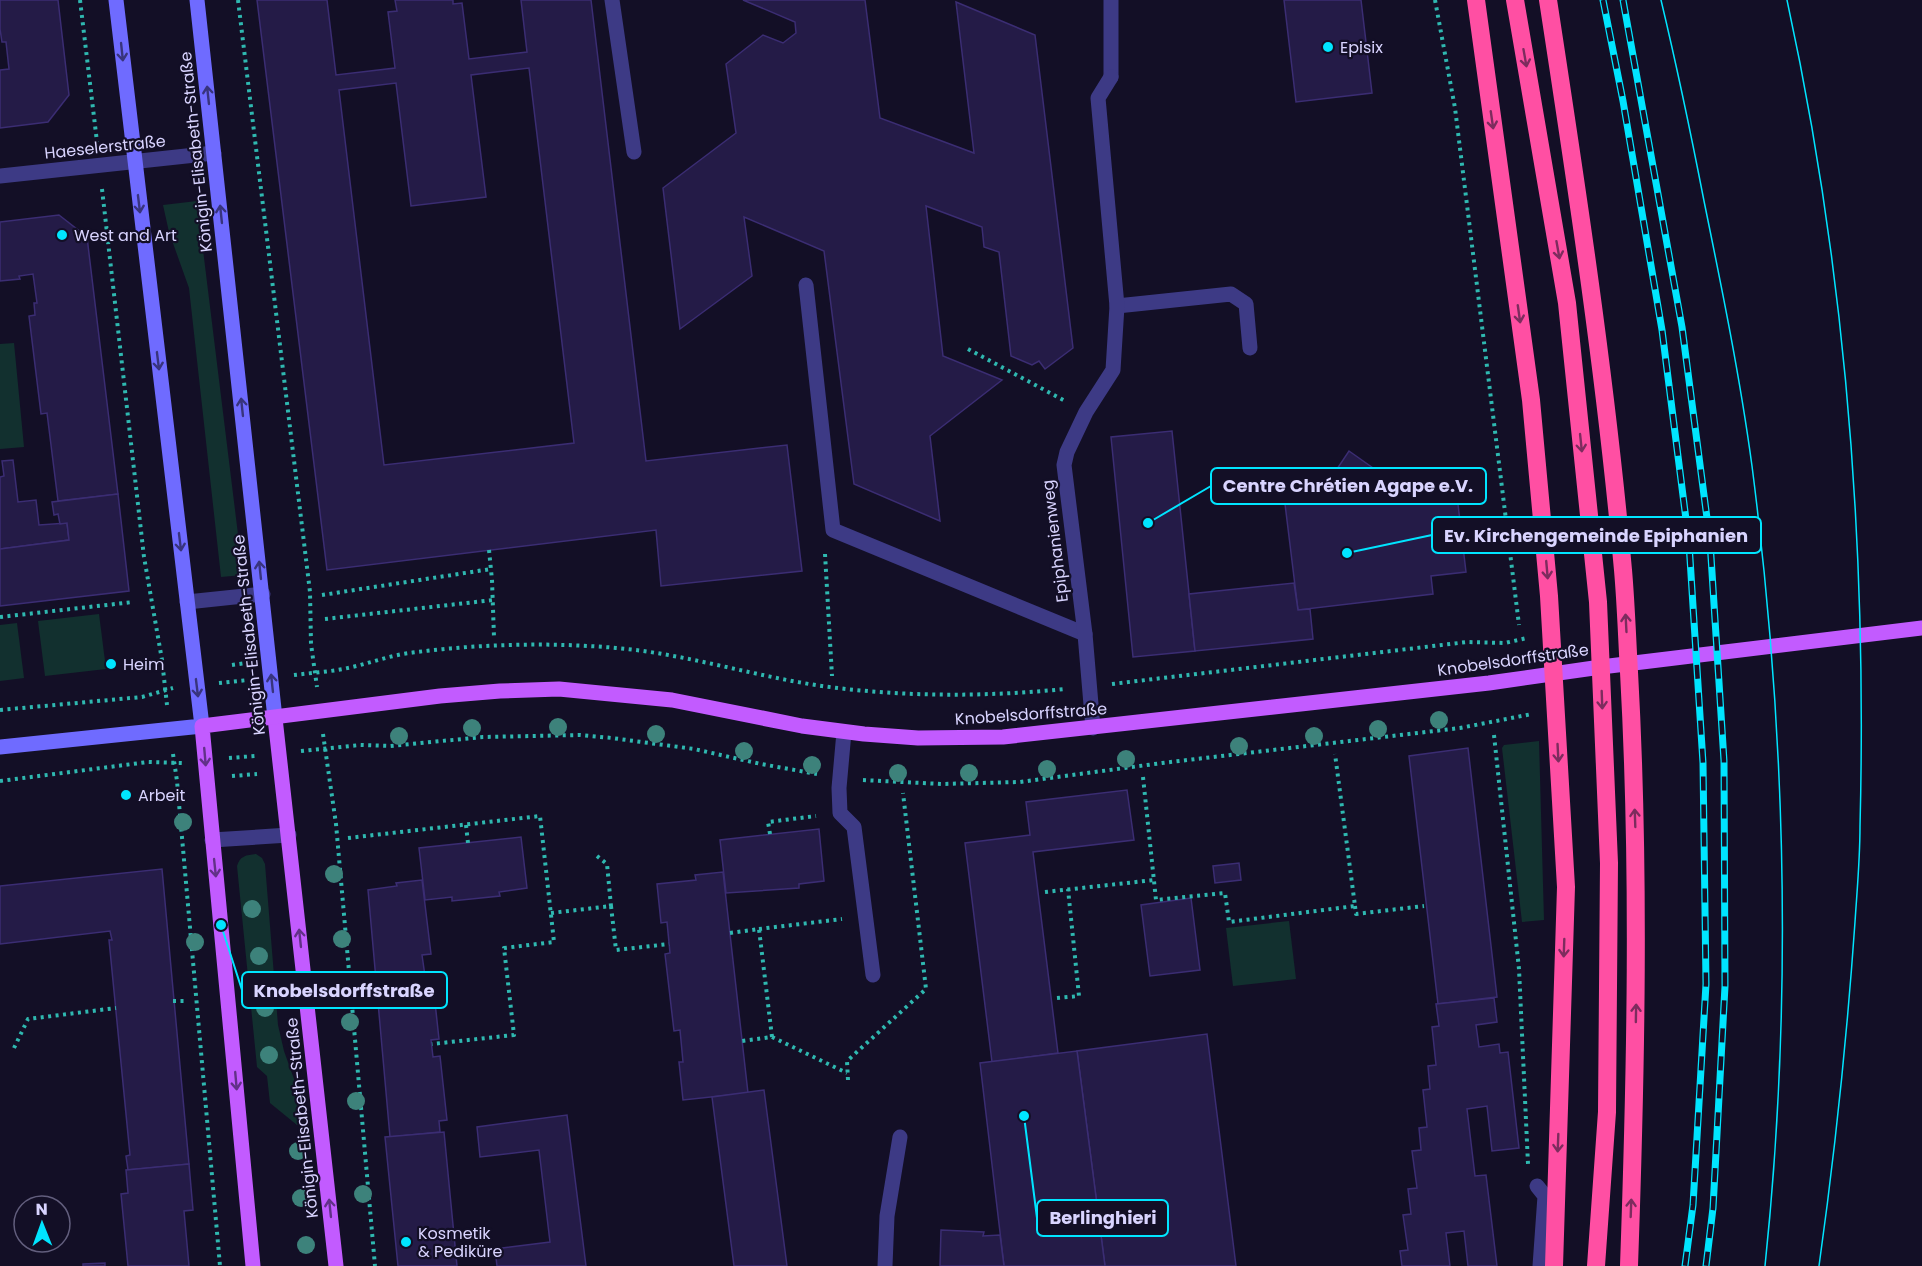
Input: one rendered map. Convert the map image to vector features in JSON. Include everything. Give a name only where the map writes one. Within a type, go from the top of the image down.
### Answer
[{"type":"highway","points":[[1476,0],[1531,400],[1550,596],[1566,887],[1554,1266]]},
{"type":"highway","points":[[1515,0],[1567,303],[1598,602],[1609,875],[1607,1112],[1596,1266]]},
{"type":"highway","points":[[1548,0],[1600,362],[1624,583],[1633,732],[1637,893],[1629,1266]]},
{"type":"main road","points":[[116,0],[202,726],[252,1266]]},
{"type":"main road","name":"Königin-Elisabeth-Straße","points":[[197,0],[336,1266]]},
{"type":"main road","name":"Knobelsdorffstraße","points":[[0,747],[275,718],[461,694],[559,689],[672,700],[843,732],[918,738],[989,738],[1554,674],[1922,628]]},
{"type":"street","points":[[612,0],[634,153]]},
{"type":"street","name":"Epiphanienweg","points":[[1093,728],[1064,465],[1067,452],[1086,412],[1113,370],[1117,306],[1098,98],[1111,78],[1111,0]]},
{"type":"street","name":"Haeselerstraße","points":[[0,176],[214,153]]},
{"type":"street","points":[[806,285],[833,530],[1084,634]]},
{"type":"street","points":[[1117,306],[1231,294],[1246,304],[1250,348]]},
{"type":"street","points":[[187,602],[262,594]]},
{"type":"street","points":[[843,732],[839,788],[840,813],[854,827],[873,975]]},
{"type":"street","points":[[212,840],[289,835]]},
{"type":"street","points":[[885,1266],[887,1216],[900,1137]]},
{"type":"street","points":[[1537,1186],[1545,1196],[1540,1266]]},
{"type":"path","points":[[80,0],[96,139]]},
{"type":"path","points":[[238,0],[310,592],[312,644]]},
{"type":"path","points":[[1435,0],[1455,108],[1519,625]]},
{"type":"path","points":[[102,188],[144,557],[162,660]]},
{"type":"path","points":[[968,349],[1086,412]]},
{"type":"path","points":[[489,550],[494,637]]},
{"type":"path","points":[[825,552],[832,676]]},
{"type":"path","points":[[322,596],[491,569]]},
{"type":"path","points":[[325,619],[493,600]]},
{"type":"path","points":[[0,618],[133,602]]},
{"type":"path","points":[[1117,683],[1467,642],[1505,643]]},
{"type":"path","points":[[0,710],[142,697],[165,689],[342,669],[407,653],[511,645],[619,648],[670,655],[820,685],[885,692],[960,696],[1062,689]]},
{"type":"path","points":[[1494,735],[1519,969],[1527,1168]]},
{"type":"path","points":[[0,781],[148,762],[205,761],[350,747]]},
{"type":"path","points":[[1335,754],[1356,914],[1424,906]]},
{"type":"path","points":[[231,776],[257,774]]},
{"type":"path","points":[[1143,777],[1156,900],[1225,893],[1229,922],[1355,906]]},
{"type":"path","points":[[329,779],[336,824],[375,1266]]},
{"type":"path","points":[[848,1080],[847,1061],[926,989],[903,793]]},
{"type":"path","points":[[178,796],[220,1266]]},
{"type":"path","points":[[770,834],[768,822],[840,813]]},
{"type":"path","points":[[348,838],[540,816],[554,942],[504,948],[514,1035],[432,1044]]},
{"type":"path","points":[[466,825],[468,843]]},
{"type":"path","points":[[597,856],[607,864],[616,950],[669,944]]},
{"type":"path","points":[[1045,892],[1154,880]]},
{"type":"path","points":[[1057,998],[1079,996],[1068,889]]},
{"type":"path","points":[[551,913],[611,906]]},
{"type":"path","points":[[730,933],[865,916]]},
{"type":"path","points":[[759,929],[772,1037]]},
{"type":"path","points":[[174,1001],[185,1001]]},
{"type":"path","points":[[14,1048],[28,1019],[116,1008]]},
{"type":"path","points":[[742,1041],[772,1037],[848,1073]]},
{"type":"green space","points":[[197,201],[243,575],[221,577],[189,288],[169,232],[163,205]]},
{"type":"green space","points":[[14,343],[24,447],[0,449],[0,344]]},
{"type":"green space","points":[[99,614],[106,669],[45,676],[38,621]]},
{"type":"green space","points":[[17,623],[24,678],[0,681],[0,625]]},
{"type":"green space","points":[[1539,741],[1544,920],[1522,922],[1502,748],[1504,745]]},
{"type":"green space","points":[[256,854],[265,864],[278,1025],[284,1051],[299,1093],[302,1125],[297,1125],[270,1103],[267,1076],[257,1067],[237,866],[244,857]]},
{"type":"green space","points":[[1289,921],[1296,979],[1233,986],[1226,928]]},
{"type":"building","points":[[0,0],[58,0],[69,95],[48,122],[0,128],[0,70],[9,69],[6,42],[2,42],[0,29]]},
{"type":"building","points":[[257,0],[327,0],[336,75],[395,68],[388,12],[397,11],[395,0],[453,0],[453,4],[462,3],[469,59],[527,52],[521,0],[591,0],[646,461],[787,445],[802,571],[661,586],[656,530],[327,570]],"holes":[[[529,68],[574,443],[384,465],[339,90],[396,83],[411,206],[486,197],[471,75]]]},
{"type":"building","points":[[743,0],[865,0],[880,118],[974,153],[956,2],[1035,35],[1073,348],[1045,369],[1039,361],[1032,365],[1011,356],[999,252],[984,247],[982,227],[926,206],[943,356],[1002,380],[930,436],[940,521],[854,484],[824,251],[744,217],[752,276],[680,329],[663,188],[736,133],[726,64],[763,35],[783,43],[796,33],[795,22]]},
{"type":"building","name":"Episix","points":[[1284,0],[1361,0],[1372,93],[1296,102]]},
{"type":"building","points":[[59,215],[87,237],[118,494],[58,501],[47,413],[41,414],[29,316],[35,315],[34,303],[37,303],[33,274],[19,276],[20,279],[0,281],[0,222]]},
{"type":"building","points":[[1172,431],[1195,651],[1133,657],[1111,437]]},
{"type":"building","points":[[1349,451],[1376,470],[1392,468],[1394,490],[1421,487],[1421,483],[1455,479],[1466,572],[1431,576],[1433,594],[1298,610],[1285,504],[1318,500],[1315,477],[1333,475]]},
{"type":"building","points":[[13,460],[18,502],[36,500],[39,525],[67,523],[69,540],[0,549],[0,477],[4,476],[2,461]]},
{"type":"building","points":[[118,494],[129,591],[0,606],[0,549],[69,540],[67,523],[60,524],[58,514],[54,515],[52,502]]},
{"type":"building","points":[[1294,583],[1298,610],[1310,609],[1313,639],[1195,651],[1189,594]]},
{"type":"building","points":[[1468,748],[1497,997],[1438,1004],[1409,756]]},
{"type":"building","points":[[1127,790],[1134,840],[1033,852],[1058,1053],[992,1062],[965,843],[1030,835],[1026,802]]},
{"type":"building","points":[[819,829],[824,881],[799,884],[799,888],[726,893],[720,840]]},
{"type":"building","points":[[521,837],[527,888],[499,892],[500,896],[452,901],[452,897],[425,900],[419,848]]},
{"type":"building","points":[[1239,863],[1241,880],[1215,883],[1213,866]]},
{"type":"building","points":[[162,869],[189,1164],[128,1170],[126,1156],[130,1155],[110,931],[0,944],[0,886]]},
{"type":"building","points":[[723,872],[748,1093],[683,1100],[679,1062],[683,1062],[680,1030],[674,1031],[665,954],[670,953],[667,922],[661,923],[657,884],[696,880],[695,875]]},
{"type":"building","points":[[422,880],[431,954],[422,955],[425,976],[432,975],[439,1039],[431,1040],[433,1057],[440,1056],[447,1120],[439,1121],[440,1132],[390,1137],[368,890]]},
{"type":"building","points":[[1191,898],[1200,970],[1150,976],[1141,905]]},
{"type":"building","points":[[1494,998],[1497,1022],[1476,1025],[1479,1047],[1499,1044],[1500,1053],[1508,1052],[1519,1148],[1492,1151],[1487,1106],[1467,1109],[1475,1176],[1486,1175],[1497,1266],[1468,1266],[1464,1231],[1446,1233],[1450,1266],[1402,1266],[1400,1251],[1408,1250],[1403,1215],[1411,1214],[1408,1189],[1417,1188],[1412,1151],[1421,1150],[1419,1128],[1427,1127],[1423,1090],[1430,1089],[1428,1066],[1436,1065],[1432,1027],[1439,1026],[1436,1004]]},
{"type":"building","points":[[1207,1034],[1236,1266],[1105,1266],[1077,1051]]},
{"type":"building","points":[[1077,1051],[1105,1266],[1004,1266],[980,1063]]},
{"type":"building","points":[[764,1090],[787,1266],[734,1266],[712,1097]]},
{"type":"building","points":[[567,1115],[586,1266],[497,1266],[495,1249],[550,1242],[539,1150],[480,1157],[477,1127]]},
{"type":"building","points":[[444,1132],[457,1266],[398,1266],[385,1137]]},
{"type":"building","points":[[189,1164],[193,1210],[184,1211],[189,1266],[128,1266],[121,1194],[128,1193],[126,1170]]},
{"type":"building","points":[[941,1230],[984,1232],[983,1236],[1000,1235],[1004,1266],[940,1266]]},
{"type":"building","points":[[105,1263],[105,1266],[83,1266],[83,1264]]},
{"type":"tram line","points":[[1661,0],[1694,151],[1742,399],[1752,466],[1772,665],[1782,866],[1782,966],[1780,1066],[1765,1266]]},
{"type":"tram line","points":[[1787,0],[1807,102],[1838,308],[1856,515],[1860,619],[1861,723],[1858,875],[1840,1094],[1819,1266]]},
{"type":"railway","points":[[1603,0],[1623,101],[1662,330],[1689,543],[1703,763],[1706,984],[1693,1205],[1685,1266]]},
{"type":"railway","points":[[1623,0],[1682,327],[1710,541],[1724,761],[1725,986],[1713,1208],[1706,1266]]},
{"type":"place","name":"Episix","points":[[1328,47]]},
{"type":"place","name":"West and Art","points":[[62,235]]},
{"type":"place","name":"Centre Chrétien Agape e.V.","points":[[1148,523]]},
{"type":"place","name":"Ev. Kirchengemeinde Epiphanien","points":[[1347,553]]},
{"type":"place","name":"Heim","points":[[111,664]]},
{"type":"place","name":"Arbeit","points":[[126,795]]},
{"type":"place","name":"Knobelsdorffstraße","points":[[221,925]]},
{"type":"place","name":"Berlinghieri","points":[[1024,1116]]},
{"type":"place","name":"Kosmetik & Pediküre","points":[[406,1242]]}]
